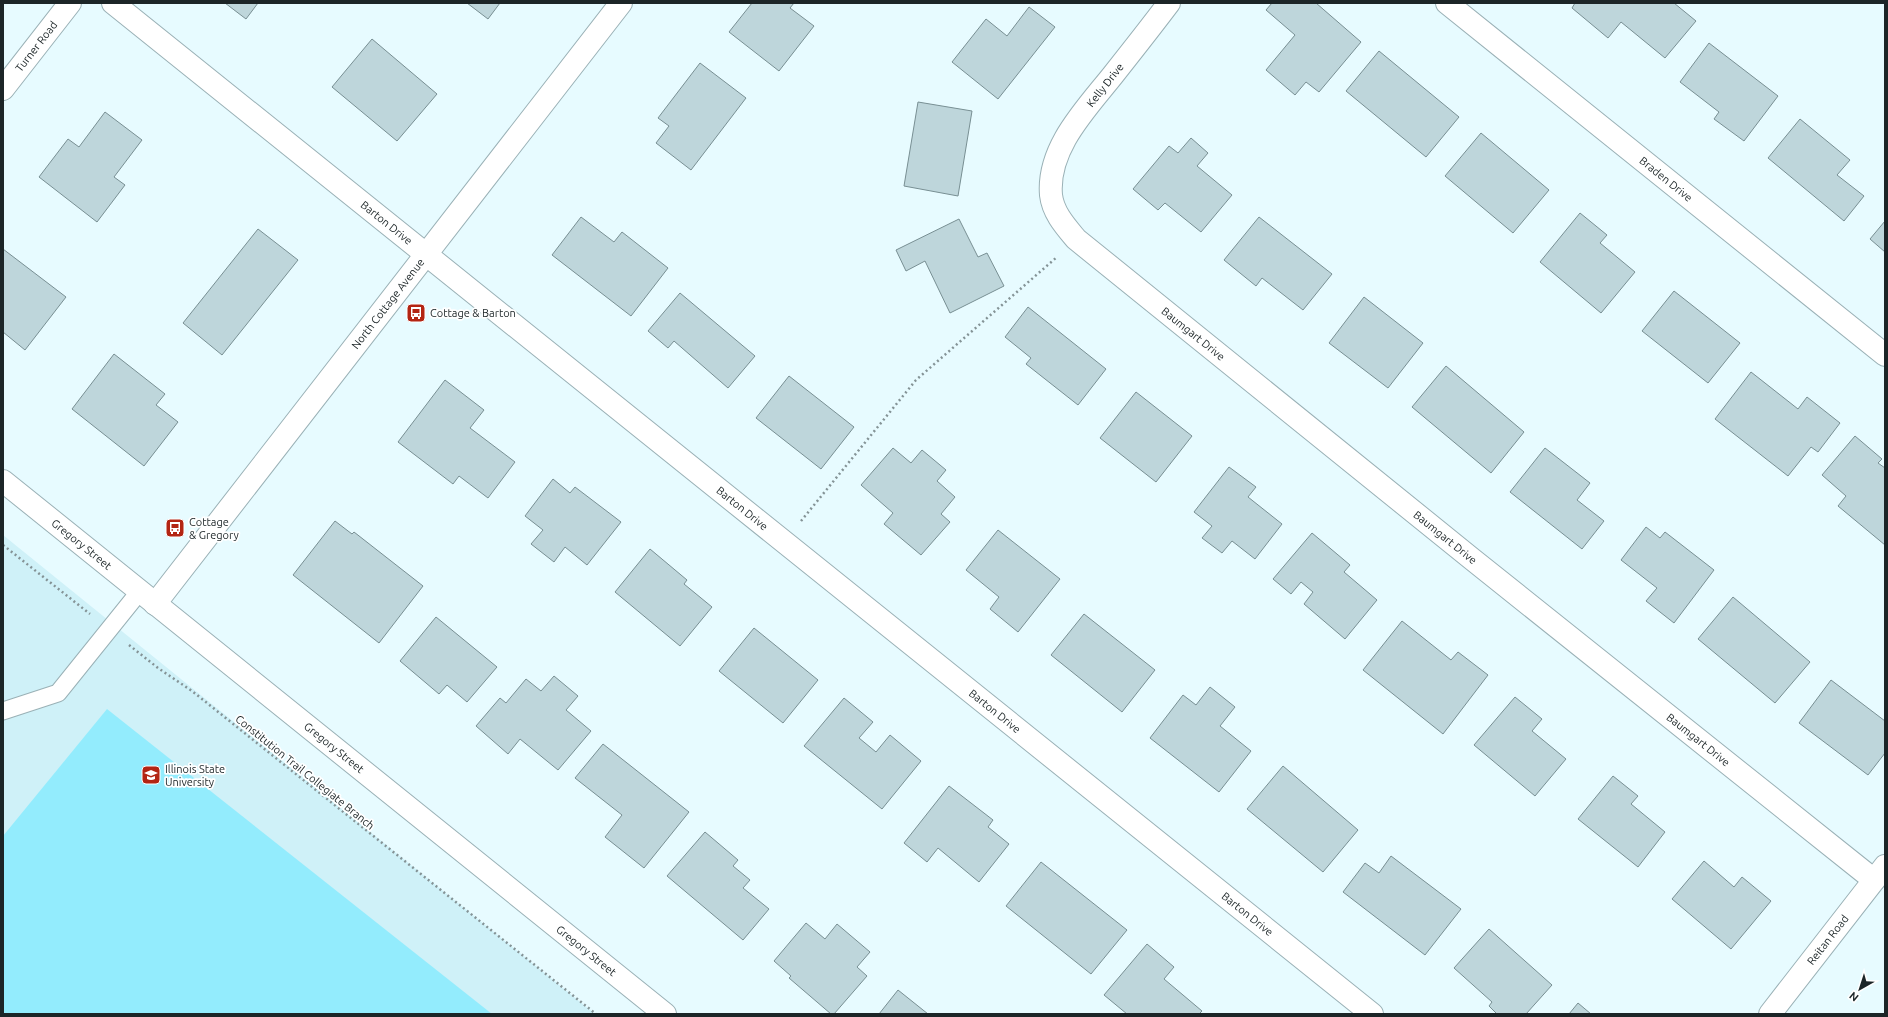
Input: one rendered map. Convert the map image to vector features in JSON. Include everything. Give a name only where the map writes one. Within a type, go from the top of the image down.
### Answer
[{"type":"street","name":"Turner Road","points":[[3,89],[70,3]]},
{"type":"street","name":"Barton Drive","points":[[113,3],[1372,1014]]},
{"type":"street","name":"North Cottage Avenue","points":[[148,598],[427,254],[621,3]]},
{"type":"street","name":"Kelly Drive","points":[[1052,172],[1059,152],[1072,127],[1169,3]]},
{"type":"street","name":"Braden Drive","points":[[1447,3],[1885,355]]},
{"type":"street","name":"Baumgart Drive","points":[[1052,172],[1051,197],[1060,221],[1076,239],[1472,559],[1880,873]]},
{"type":"street","name":"Gregory Street","points":[[3,481],[665,1014]]},
{"type":"street","name":"Reitan Road","points":[[1770,1014],[1880,873]]},
{"type":"lane","points":[[3,711],[58,693],[109,629],[148,598]]},
{"type":"path","points":[[784,541],[916,380],[1076,239]]},
{"type":"path","name":"Constitution Trail Collegiate Branch","points":[[3,545],[158,668],[192,691],[596,1014]]},
{"type":"shaded area","name":"Illinois State University","points":[[3,535],[595,1014],[3,1014]]},
{"type":"shaded area","points":[[107,709],[492,1014],[3,1014],[3,836]]},
{"type":"building","points":[[225,3],[258,3],[246,19]]},
{"type":"building","points":[[467,3],[500,3],[488,19]]},
{"type":"building","points":[[752,3],[794,3],[790,8],[814,26],[779,71],[729,32]]},
{"type":"building","points":[[1272,3],[1316,3],[1361,42],[1319,92],[1306,82],[1295,95],[1266,70],[1295,35],[1266,10]]},
{"type":"building","points":[[1575,3],[1674,3],[1696,21],[1665,58],[1621,22],[1608,38],[1572,8]]},
{"type":"building","points":[[1029,7],[1055,27],[998,99],[952,62],[986,19],[1007,36]]},
{"type":"building","points":[[372,39],[437,94],[397,141],[332,87]]},
{"type":"building","points":[[1709,43],[1778,96],[1744,141],[1714,119],[1719,112],[1680,82]]},
{"type":"building","points":[[1379,51],[1459,117],[1426,157],[1346,91]]},
{"type":"building","points":[[700,63],[746,98],[691,170],[656,143],[669,126],[658,118]]},
{"type":"building","points":[[918,102],[972,111],[958,196],[904,186]]},
{"type":"building","points":[[105,112],[142,140],[114,177],[125,185],[97,222],[39,177],[68,139],[79,147]]},
{"type":"building","points":[[1800,119],[1850,160],[1837,175],[1864,196],[1844,221],[1768,158]]},
{"type":"building","points":[[1481,133],[1549,190],[1513,233],[1445,176]]},
{"type":"building","points":[[1191,138],[1208,153],[1197,166],[1232,195],[1201,232],[1165,203],[1158,210],[1133,189],[1169,146],[1178,153]]},
{"type":"building","points":[[1580,213],[1607,235],[1600,243],[1635,272],[1601,313],[1540,262]]},
{"type":"building","points":[[581,217],[614,242],[622,232],[668,268],[631,316],[552,255]]},
{"type":"building","points":[[1259,217],[1332,274],[1303,310],[1262,278],[1256,286],[1224,260]]},
{"type":"building","points":[[959,219],[978,257],[987,253],[1004,286],[950,313],[925,261],[906,271],[896,250]]},
{"type":"building","points":[[1885,221],[1885,252],[1870,239]]},
{"type":"building","points":[[258,229],[298,260],[222,355],[183,323]]},
{"type":"building","points":[[3,249],[66,297],[25,350],[3,332]]},
{"type":"building","points":[[1674,291],[1740,343],[1708,383],[1642,331]]},
{"type":"building","points":[[680,293],[755,356],[728,388],[674,341],[668,348],[648,331]]},
{"type":"building","points":[[1364,297],[1423,343],[1388,388],[1329,343]]},
{"type":"building","points":[[1028,307],[1106,369],[1078,405],[1026,364],[1031,358],[1005,337]]},
{"type":"building","points":[[114,354],[165,394],[156,405],[178,422],[144,466],[72,409]]},
{"type":"building","points":[[1446,366],[1524,432],[1491,473],[1412,407]]},
{"type":"building","points":[[1751,372],[1798,409],[1807,397],[1840,423],[1818,452],[1811,447],[1788,476],[1715,419]]},
{"type":"building","points":[[789,376],[854,427],[821,469],[756,418]]},
{"type":"building","points":[[445,380],[484,410],[470,428],[515,462],[488,498],[459,476],[453,484],[398,442]]},
{"type":"building","points":[[1136,392],[1192,436],[1156,482],[1100,438]]},
{"type":"building","points":[[1855,436],[1882,459],[1878,463],[1885,468],[1885,545],[1838,506],[1846,496],[1822,475]]},
{"type":"building","points":[[893,448],[911,463],[922,450],[946,470],[937,481],[955,497],[941,514],[950,522],[921,555],[884,524],[893,513],[861,485]]},
{"type":"building","points":[[1545,448],[1590,483],[1577,500],[1604,521],[1582,549],[1510,492]]},
{"type":"building","points":[[1229,467],[1256,487],[1248,497],[1282,524],[1255,559],[1232,541],[1222,553],[1202,538],[1212,526],[1194,512]]},
{"type":"building","points":[[553,479],[570,493],[575,487],[621,522],[587,565],[565,547],[554,562],[531,544],[543,530],[525,516]]},
{"type":"building","points":[[335,521],[352,534],[354,532],[423,586],[379,643],[293,575]]},
{"type":"building","points":[[1646,527],[1660,538],[1665,532],[1714,570],[1674,623],[1646,601],[1657,588],[1621,560]]},
{"type":"building","points":[[998,530],[1060,579],[1018,632],[990,609],[999,597],[966,570]]},
{"type":"building","points":[[1312,533],[1350,565],[1344,572],[1377,600],[1345,639],[1304,604],[1313,592],[1301,582],[1291,594],[1273,579]]},
{"type":"building","points":[[650,549],[687,580],[684,584],[712,607],[680,646],[615,592]]},
{"type":"building","points":[[1733,597],[1810,662],[1775,703],[1698,639]]},
{"type":"building","points":[[1084,614],[1155,670],[1122,712],[1051,655]]},
{"type":"building","points":[[436,617],[497,667],[467,702],[447,685],[439,694],[400,661]]},
{"type":"building","points":[[1402,621],[1451,660],[1458,652],[1488,675],[1443,734],[1363,670]]},
{"type":"building","points":[[754,628],[818,680],[783,723],[719,671]]},
{"type":"building","points":[[554,676],[578,696],[566,710],[591,731],[558,770],[520,739],[508,754],[476,726],[500,698],[506,703],[526,679],[541,691]]},
{"type":"building","points":[[1831,680],[1885,721],[1885,753],[1868,775],[1799,723]]},
{"type":"building","points":[[1210,687],[1235,707],[1220,726],[1251,751],[1219,792],[1150,738],[1183,695],[1196,705]]},
{"type":"building","points":[[1515,697],[1542,719],[1532,731],[1566,759],[1535,796],[1474,745]]},
{"type":"building","points":[[844,698],[873,722],[859,738],[876,752],[890,735],[921,761],[882,809],[804,746]]},
{"type":"building","points":[[603,744],[689,812],[644,868],[605,837],[622,815],[575,778]]},
{"type":"building","points":[[1283,766],[1358,830],[1323,872],[1247,809]]},
{"type":"building","points":[[1613,776],[1638,796],[1631,804],[1665,832],[1638,867],[1578,819]]},
{"type":"building","points":[[949,786],[993,820],[988,827],[1009,844],[979,882],[938,848],[927,862],[904,843]]},
{"type":"building","points":[[705,832],[738,860],[733,866],[750,880],[743,888],[769,909],[743,940],[667,876]]},
{"type":"building","points":[[1391,856],[1461,909],[1425,955],[1343,892],[1365,863],[1379,873]]},
{"type":"building","points":[[1704,861],[1734,887],[1742,877],[1771,901],[1731,949],[1672,899]]},
{"type":"building","points":[[1041,862],[1127,930],[1091,974],[1006,906]]},
{"type":"building","points":[[806,923],[825,939],[837,924],[870,952],[857,967],[867,976],[834,1014],[831,1014],[789,978],[791,976],[774,961]]},
{"type":"building","points":[[1489,929],[1552,985],[1526,1014],[1497,1014],[1489,1006],[1492,1002],[1454,968]]},
{"type":"building","points":[[1147,944],[1174,967],[1164,979],[1202,1011],[1199,1014],[1127,1014],[1104,995]]},
{"type":"building","points":[[898,990],[928,1014],[879,1014]]},
{"type":"building","points":[[1578,1003],[1591,1014],[1569,1014]]},
{"type":"place","name":"Cottage & Barton","points":[[416,313]]},
{"type":"place","name":"Cottage & Gregory","points":[[175,528]]},
{"type":"place","name":"Illinois State University","points":[[151,775]]}]
